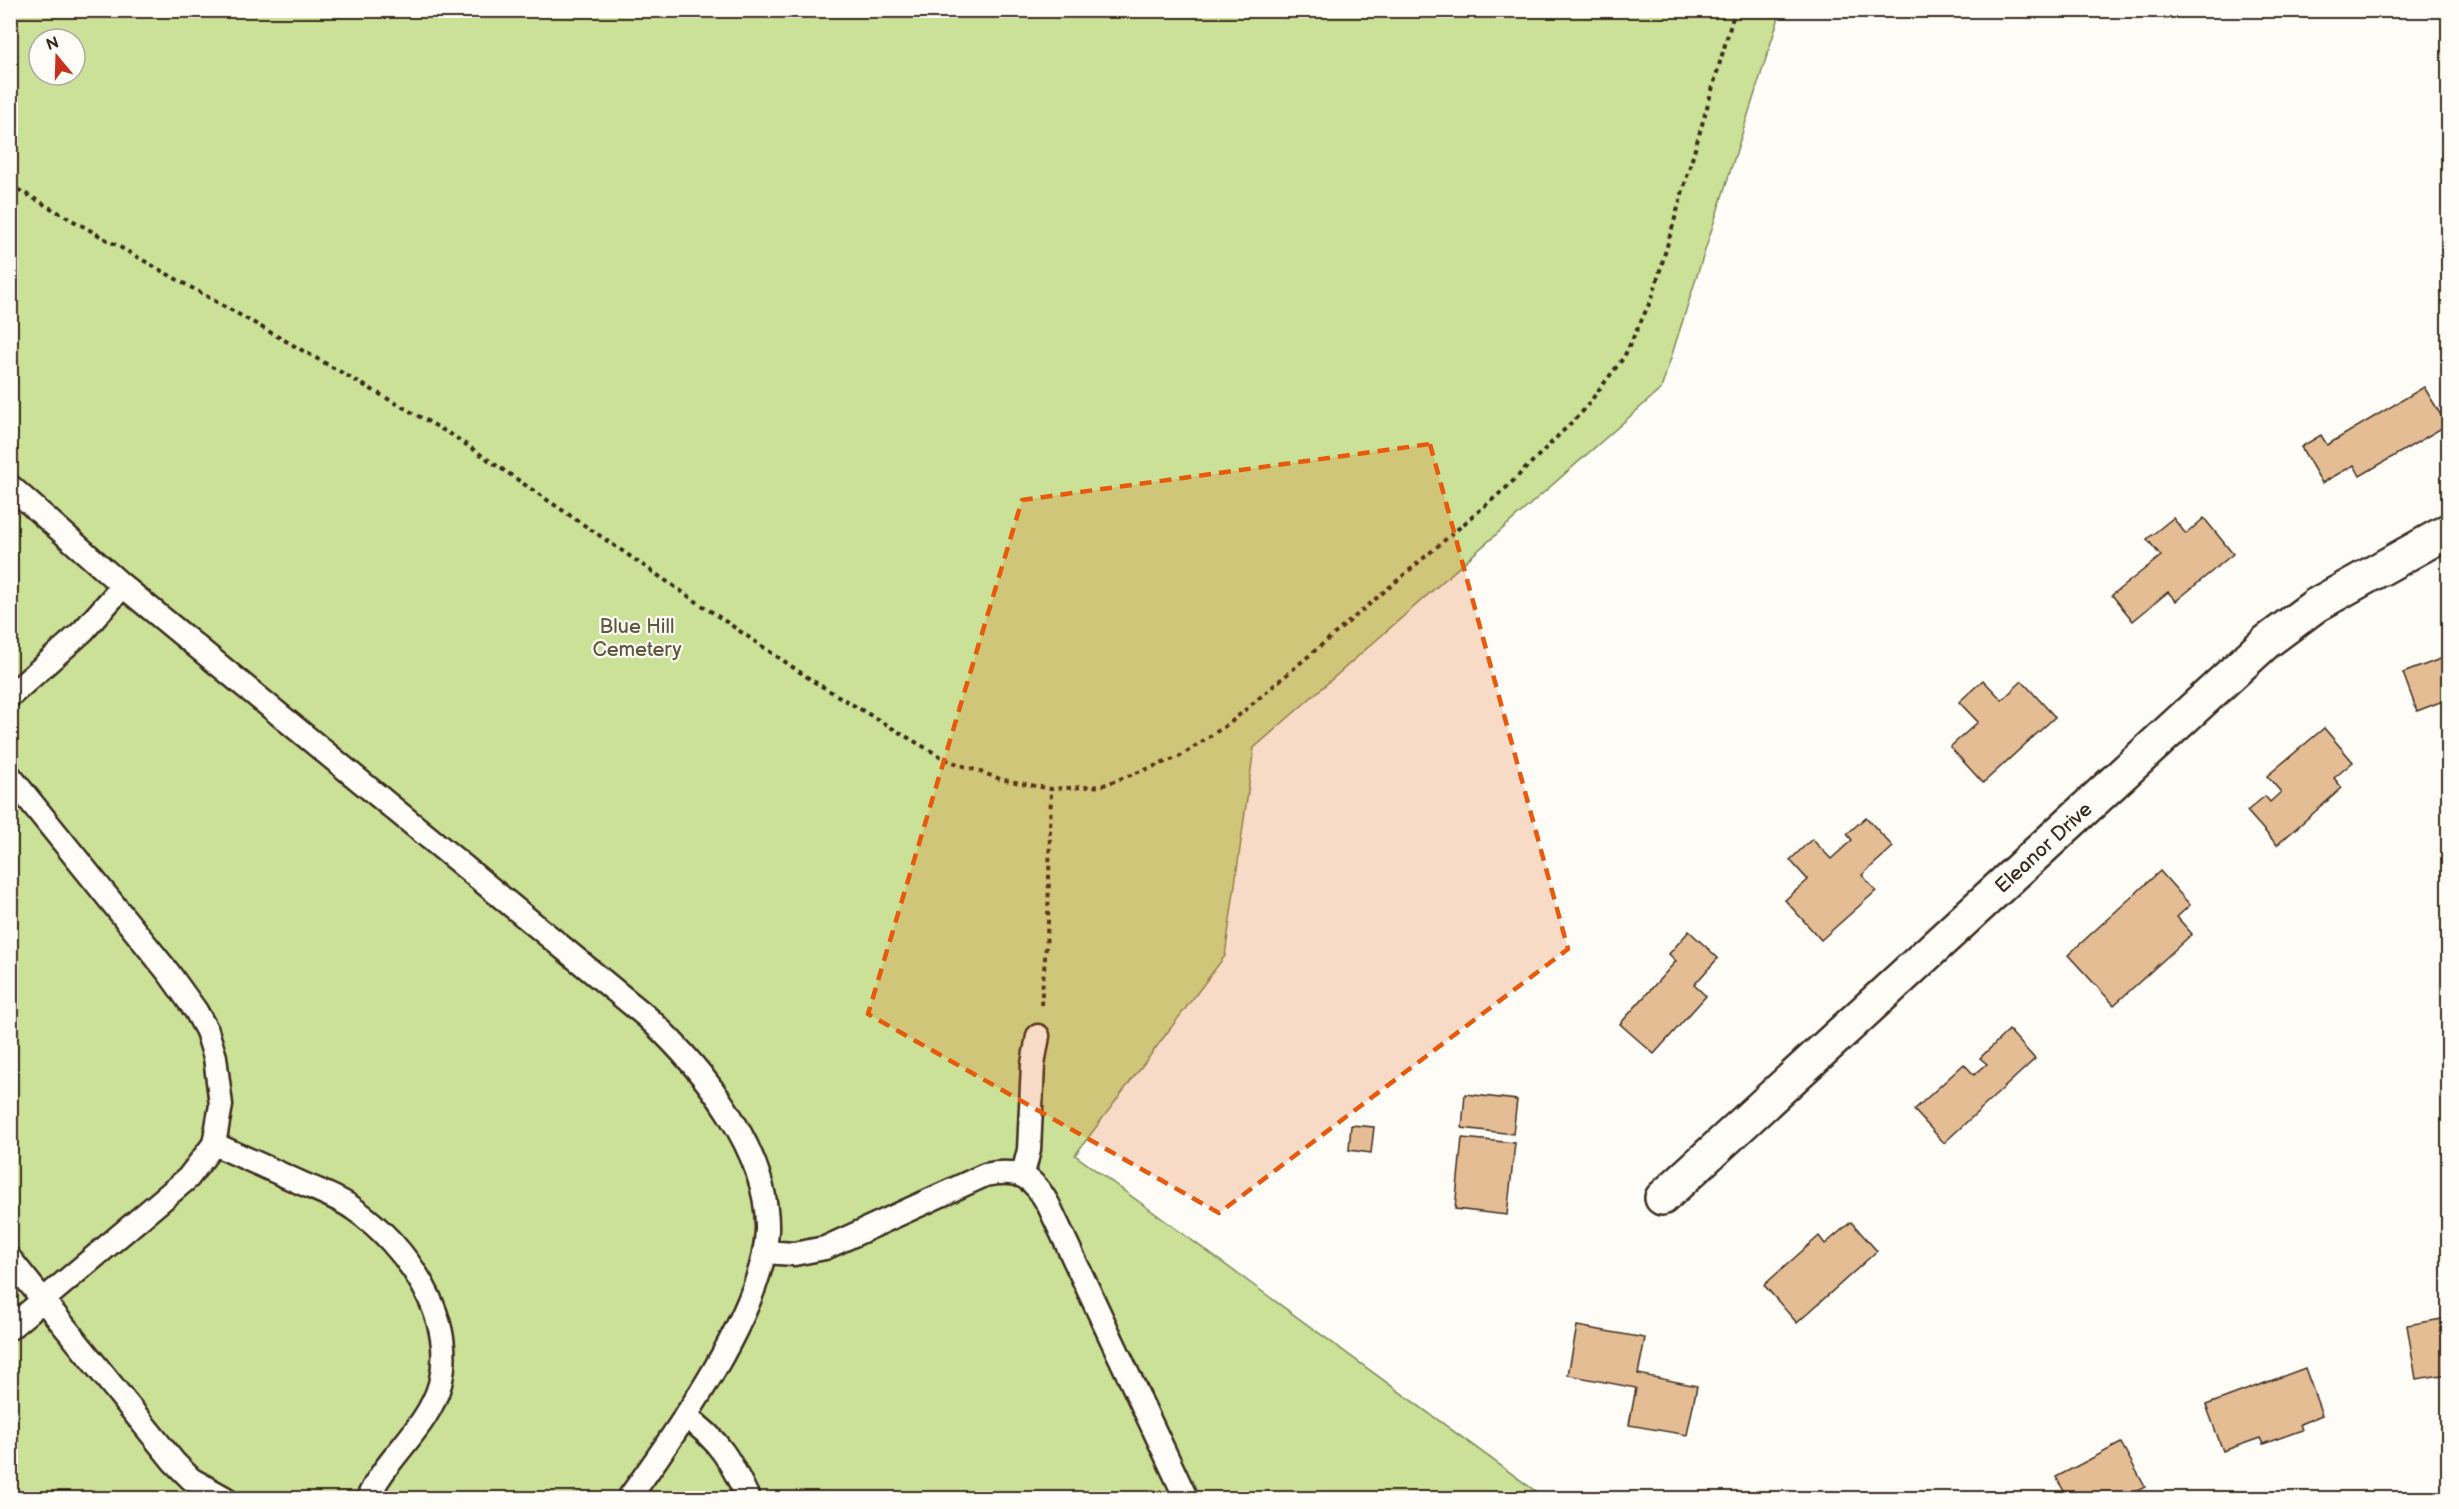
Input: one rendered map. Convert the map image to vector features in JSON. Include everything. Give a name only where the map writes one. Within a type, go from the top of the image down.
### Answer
[{"type":"street","name":"Eleanor Drive","points":[[1662,1198],[2265,644],[2316,605],[2448,531]]},
{"type":"lane","points":[[10,486],[123,586],[670,1038],[708,1083],[748,1151],[763,1194],[766,1232],[764,1252],[749,1300],[686,1416],[628,1498]]},
{"type":"lane","points":[[10,696],[82,631],[123,586]]},
{"type":"lane","points":[[10,776],[168,972],[196,1011],[207,1031],[219,1081],[221,1104],[214,1144],[188,1178],[10,1328]]},
{"type":"lane","points":[[1023,1174],[1029,1150],[1033,1064],[1038,1036]]},
{"type":"lane","points":[[214,1144],[353,1208],[387,1238],[418,1279],[430,1300],[442,1342],[440,1383],[425,1416],[384,1468],[368,1498]]},
{"type":"lane","points":[[764,1252],[794,1254],[825,1248],[985,1175],[999,1172],[1023,1174],[1042,1193],[1049,1206],[1185,1498]]},
{"type":"lane","points":[[10,1259],[174,1462],[191,1479],[225,1498]]},
{"type":"lane","points":[[686,1416],[712,1436],[723,1449],[748,1498]]},
{"type":"path","points":[[10,185],[452,435],[813,681],[947,760],[1000,780],[1051,789],[1101,786],[1179,758],[1204,742],[1490,503],[1538,459],[1583,411],[1624,357],[1652,298],[1735,10]]},
{"type":"path","points":[[1038,1036],[1048,922],[1051,789]]},
{"type":"highlighted area","points":[[1430,444],[1568,949],[1219,1213],[868,1014],[1022,500]]},
{"type":"green space","name":"Blue Hill Cemetery","points":[[10,11],[1781,11],[1661,389],[1254,748],[1225,956],[1075,1155],[1545,1498],[11,1498]]},
{"type":"building","points":[[2424,387],[2447,425],[2360,476],[2354,465],[2322,483],[2301,447],[2321,435],[2327,445]]},
{"type":"building","points":[[2173,518],[2186,534],[2204,518],[2233,554],[2176,601],[2168,592],[2133,621],[2112,595],[2161,556],[2147,539]]},
{"type":"building","points":[[2443,658],[2448,669],[2448,699],[2417,711],[2403,673]]},
{"type":"building","points":[[1983,680],[2002,700],[2022,681],[2055,717],[1983,783],[1950,747],[1978,722],[1959,702]]},
{"type":"building","points":[[2324,728],[2353,762],[2334,778],[2342,788],[2277,845],[2247,811],[2265,796],[2270,802],[2281,792],[2267,776]]},
{"type":"building","points":[[1866,817],[1893,847],[1862,875],[1876,891],[1821,940],[1785,900],[1808,880],[1790,860],[1812,839],[1831,859],[1852,840],[1847,834]]},
{"type":"building","points":[[2160,871],[2190,905],[2177,917],[2192,934],[2114,1005],[2068,955]]},
{"type":"building","points":[[1689,931],[1718,958],[1694,985],[1706,996],[1654,1054],[1620,1024],[1676,961],[1669,954]]},
{"type":"building","points":[[2009,1030],[2035,1059],[1944,1143],[1914,1110],[1964,1064],[1974,1075],[1987,1064],[1980,1058]]},
{"type":"building","points":[[1465,1094],[1517,1100],[1513,1134],[1462,1128]]},
{"type":"building","points":[[1351,1125],[1374,1127],[1371,1153],[1349,1150]]},
{"type":"building","points":[[1462,1138],[1515,1143],[1507,1215],[1455,1209]]},
{"type":"building","points":[[1851,1222],[1877,1251],[1797,1323],[1764,1285],[1819,1236],[1825,1244]]},
{"type":"building","points":[[2448,1318],[2448,1374],[2416,1379],[2407,1325]]},
{"type":"building","points":[[1577,1326],[1645,1338],[1638,1374],[1697,1386],[1687,1435],[1629,1425],[1636,1388],[1568,1375]]},
{"type":"building","points":[[2305,1368],[2322,1415],[2300,1424],[2302,1430],[2263,1444],[2260,1438],[2223,1451],[2206,1405]]},
{"type":"building","points":[[2121,1443],[2145,1487],[2123,1498],[2068,1498],[2056,1477]]}]
